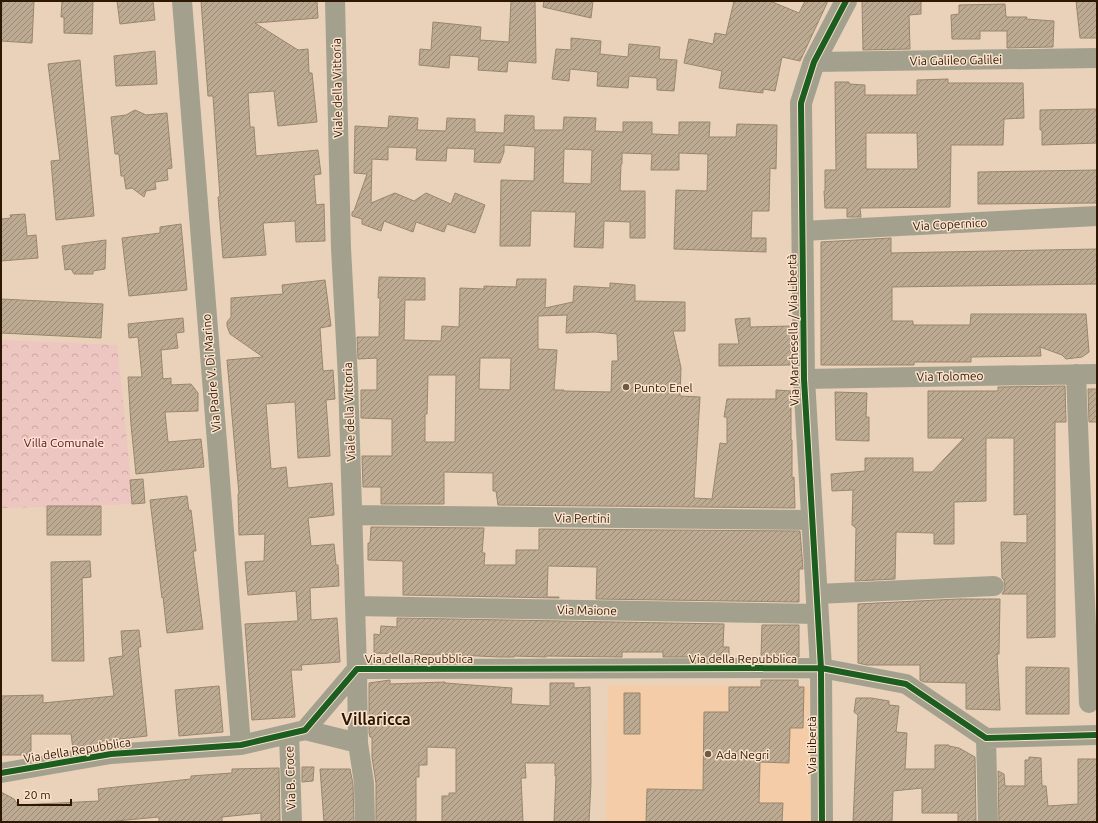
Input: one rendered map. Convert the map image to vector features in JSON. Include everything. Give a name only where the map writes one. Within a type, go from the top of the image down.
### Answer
[{"type":"street","name":"Via Padre V. Di Marino","points":[[182,1],[241,745]]},
{"type":"street","name":"Viale della Vittoria","points":[[335,1],[341,248],[348,379],[358,743],[364,783],[365,822]]},
{"type":"street","name":"Via Marchesella / Via Libertà","points":[[821,668],[804,378],[801,102],[814,62],[846,1]]},
{"type":"street","name":"Via Galileo Galilei","points":[[814,62],[1097,58]]},
{"type":"street","name":"Via Copernico","points":[[802,231],[1097,216]]},
{"type":"street","points":[[1076,374],[1089,703]]},
{"type":"street","name":"Via Tolomeo","points":[[804,378],[1097,374]]},
{"type":"street","name":"Via Pertini","points":[[352,516],[812,520]]},
{"type":"street","name":"Via Maione","points":[[355,606],[817,604],[994,586]]},
{"type":"street","name":"Via della Repubblica","points":[[1,773],[111,754],[241,745],[297,732],[357,669],[821,668],[906,684],[986,738]]},
{"type":"street","name":"Via Libertà","points":[[821,668],[822,822]]},
{"type":"street","points":[[297,732],[358,743]]},
{"type":"street","name":"Via B. Croce","points":[[292,822],[297,732]]},
{"type":"street","points":[[988,822],[986,738],[1097,735]]},
{"type":"shaded area","name":"Ada Negri","points":[[608,685],[809,686],[811,822],[606,822]]},
{"type":"green space","name":"Villa Comunale","points":[[1,340],[117,345],[132,504],[1,508]]},
{"type":"building","points":[[2,1],[34,1],[32,43],[1,41]]},
{"type":"building","points":[[62,1],[93,1],[92,34],[64,33],[64,17],[61,17]]},
{"type":"building","points":[[117,1],[153,1],[155,20],[120,24]]},
{"type":"building","points":[[201,1],[317,1],[318,18],[255,23],[298,50],[308,49],[309,73],[312,73],[317,122],[278,126],[274,91],[248,93],[250,127],[254,127],[256,156],[318,150],[321,174],[314,175],[316,205],[324,204],[325,241],[296,242],[295,221],[263,223],[266,255],[223,258],[218,197],[220,197],[213,96],[208,96]]},
{"type":"building","points":[[511,1],[535,1],[536,63],[508,61],[507,72],[478,70],[479,57],[450,55],[449,68],[419,65],[420,49],[431,50],[433,22],[481,27],[480,40],[509,42]]},
{"type":"building","points":[[544,1],[593,1],[591,18],[543,7]]},
{"type":"building","points":[[734,1],[770,1],[799,13],[805,1],[828,1],[800,61],[782,57],[775,91],[763,89],[763,93],[719,88],[722,71],[684,63],[689,39],[713,44],[715,33],[726,35]]},
{"type":"building","points":[[862,1],[921,1],[921,14],[909,15],[910,49],[863,50]]},
{"type":"building","points":[[1076,1],[1097,1],[1097,38],[1080,38]]},
{"type":"building","points":[[1005,4],[1006,17],[1027,17],[1026,19],[1054,21],[1053,47],[1007,48],[1007,31],[980,31],[980,39],[952,39],[951,15],[959,14],[959,5]]},
{"type":"building","points":[[571,38],[601,41],[600,54],[628,57],[629,44],[660,47],[659,59],[677,60],[674,91],[657,90],[657,78],[629,76],[628,88],[597,86],[598,72],[570,69],[569,81],[552,79],[556,49],[571,50]]},
{"type":"building","points":[[155,51],[157,84],[116,86],[114,56]]},
{"type":"building","points":[[80,60],[94,216],[56,220],[51,161],[60,160],[48,64]]},
{"type":"building","points":[[948,79],[948,83],[1023,83],[1024,118],[1004,119],[1003,145],[951,145],[950,207],[860,208],[861,217],[847,217],[847,208],[825,208],[825,170],[836,170],[835,82],[849,82],[849,84],[865,85],[865,95],[917,95],[917,80]],"holes":[[[866,133],[917,133],[918,169],[866,169]]]},
{"type":"building","points":[[1097,109],[1097,143],[1042,145],[1040,110]]},
{"type":"building","points":[[135,110],[146,115],[167,113],[172,168],[167,169],[168,180],[155,182],[156,189],[146,191],[144,197],[132,188],[126,189],[124,176],[121,176],[119,154],[115,154],[111,117],[126,115]]},
{"type":"building","points":[[505,115],[534,116],[534,130],[563,130],[564,117],[596,118],[595,131],[623,132],[623,122],[652,122],[652,134],[679,135],[679,122],[710,122],[709,137],[736,137],[737,124],[777,125],[776,169],[770,168],[769,211],[752,211],[751,238],[766,238],[766,252],[674,249],[676,190],[707,191],[708,154],[679,153],[679,170],[651,170],[652,154],[622,153],[620,191],[645,191],[645,238],[630,238],[630,222],[604,221],[603,248],[574,247],[576,212],[531,211],[530,246],[500,246],[501,180],[534,181],[535,147],[504,145],[504,152],[500,163],[474,162],[475,149],[447,148],[446,161],[416,160],[417,148],[388,147],[388,160],[372,159],[371,203],[395,193],[414,201],[426,193],[451,204],[455,193],[485,205],[475,233],[447,224],[444,232],[416,222],[413,232],[384,221],[381,231],[362,224],[362,219],[352,216],[352,212],[354,211],[367,174],[354,173],[355,126],[388,128],[389,116],[418,118],[417,130],[446,131],[447,118],[475,119],[475,132],[504,133]],"holes":[[[564,149],[592,150],[591,184],[563,183]]]},
{"type":"building","points":[[1097,170],[1097,203],[978,204],[978,172]]},
{"type":"building","points":[[25,214],[27,236],[36,235],[38,258],[1,261],[1,219],[11,218],[10,215]]},
{"type":"building","points":[[181,224],[187,290],[129,296],[122,238],[160,233],[160,227]]},
{"type":"building","points":[[891,238],[891,253],[1097,249],[1097,284],[892,287],[892,321],[913,321],[913,325],[970,325],[971,314],[1086,314],[1089,352],[1082,357],[1066,359],[1062,355],[1040,347],[1041,356],[971,357],[971,362],[914,362],[914,365],[821,365],[821,242]]},
{"type":"building","points":[[106,240],[105,269],[93,271],[93,274],[74,274],[71,269],[65,270],[62,246]]},
{"type":"building","points":[[379,277],[425,278],[425,300],[405,300],[404,340],[441,341],[442,326],[459,327],[460,288],[484,289],[484,286],[516,287],[517,279],[546,279],[545,308],[573,302],[574,286],[610,288],[610,283],[635,285],[635,301],[685,302],[685,331],[673,331],[681,368],[680,396],[700,397],[694,498],[712,499],[720,443],[727,444],[727,417],[724,417],[727,399],[776,399],[776,390],[791,391],[792,478],[794,477],[795,508],[498,505],[496,491],[493,491],[493,473],[444,472],[444,504],[381,504],[381,487],[363,487],[362,456],[392,456],[392,419],[361,418],[361,390],[377,390],[377,358],[358,359],[357,337],[379,337],[380,298],[378,298]],"holes":[[[567,315],[566,333],[595,332],[617,334],[618,361],[612,361],[611,392],[554,390],[557,350],[538,349],[538,316]],[[480,358],[511,358],[510,390],[479,389]],[[428,375],[456,375],[455,442],[425,442],[425,414],[427,414]]]},
{"type":"building","points":[[325,280],[331,326],[320,328],[323,371],[333,370],[335,399],[326,400],[330,456],[298,458],[295,402],[266,404],[271,469],[286,467],[288,488],[332,483],[334,515],[308,518],[311,546],[334,544],[336,565],[338,565],[339,586],[310,588],[311,620],[337,618],[340,662],[301,665],[302,670],[291,670],[295,717],[252,720],[245,624],[298,621],[296,591],[248,595],[245,562],[264,561],[265,534],[239,535],[239,494],[227,360],[263,357],[230,334],[227,322],[231,317],[231,298],[283,294],[282,285]]},
{"type":"building","points":[[1,299],[103,304],[101,338],[1,333]]},
{"type":"building","points":[[183,318],[184,332],[176,333],[178,348],[161,350],[163,379],[171,378],[171,385],[191,384],[198,393],[198,411],[165,412],[168,442],[201,439],[204,467],[136,474],[128,377],[142,377],[138,337],[129,338],[128,324]]},
{"type":"building","points":[[750,318],[750,327],[791,326],[791,365],[719,366],[719,344],[739,344],[735,319]]},
{"type":"building","points":[[1065,386],[1066,422],[1055,422],[1055,637],[1027,638],[1027,594],[1002,594],[1005,586],[1002,578],[1001,542],[1027,543],[1027,514],[1014,515],[1014,438],[986,438],[986,501],[954,502],[954,544],[934,544],[934,533],[896,532],[895,579],[855,581],[856,528],[852,525],[853,490],[832,491],[831,474],[865,471],[865,458],[913,458],[913,472],[932,472],[964,438],[928,438],[928,391],[998,391],[998,387]]},
{"type":"building","points":[[1088,389],[1097,389],[1097,422],[1089,422]]},
{"type":"building","points":[[835,392],[867,393],[866,417],[869,417],[869,441],[836,440]]},
{"type":"building","points":[[143,479],[145,503],[132,504],[130,480]]},
{"type":"building","points":[[187,496],[189,511],[191,510],[196,551],[193,551],[203,629],[167,633],[150,500]]},
{"type":"building","points":[[47,506],[101,506],[101,535],[47,535]]},
{"type":"building","points":[[371,527],[484,528],[482,553],[485,553],[484,565],[516,565],[516,550],[539,550],[539,529],[800,531],[803,569],[799,569],[799,602],[596,599],[597,567],[548,566],[547,597],[559,598],[403,595],[403,561],[368,560],[368,543],[370,543]]},
{"type":"building","points":[[90,561],[91,577],[82,578],[84,661],[52,661],[51,562]]},
{"type":"building","points":[[958,599],[1000,599],[999,654],[997,654],[1000,710],[966,709],[966,683],[924,682],[920,680],[920,665],[867,665],[858,663],[858,604]]},
{"type":"building","points":[[397,618],[724,624],[723,647],[729,647],[729,657],[663,657],[663,652],[622,652],[622,657],[499,657],[374,653],[374,634],[380,635],[381,626],[397,627]]},
{"type":"building","points":[[762,625],[799,625],[799,657],[761,657]]},
{"type":"building","points":[[139,630],[141,647],[138,647],[147,736],[102,741],[102,744],[73,749],[71,734],[31,734],[31,755],[1,755],[1,696],[43,695],[43,703],[114,696],[109,658],[123,656],[121,631]]},
{"type":"building","points":[[1026,667],[1069,668],[1069,714],[1026,714]]},
{"type":"building","points":[[390,680],[390,684],[445,682],[512,688],[511,704],[550,706],[550,683],[574,683],[574,688],[590,687],[591,782],[589,822],[554,822],[556,776],[555,763],[525,763],[526,778],[521,778],[523,822],[442,822],[442,796],[449,796],[449,793],[456,793],[456,748],[427,747],[427,765],[419,765],[419,777],[416,777],[416,822],[376,822],[376,783],[372,757],[372,737],[370,737],[369,733],[369,683]]},
{"type":"building","points":[[761,680],[798,680],[798,687],[804,687],[803,728],[790,728],[789,763],[760,762],[759,803],[783,803],[782,822],[646,822],[647,789],[703,790],[704,712],[729,712],[729,687],[761,687]]},
{"type":"building","points":[[219,686],[223,732],[179,736],[175,690]]},
{"type":"building","points":[[624,693],[640,693],[640,734],[624,734]]},
{"type":"building","points":[[856,698],[871,698],[889,701],[889,705],[899,706],[896,732],[907,733],[905,769],[935,769],[935,745],[949,745],[959,748],[975,757],[976,822],[958,822],[958,813],[922,813],[922,788],[893,791],[892,822],[853,822],[858,715],[854,712]]},
{"type":"building","points":[[1029,757],[1041,758],[1042,786],[1046,786],[1048,806],[1078,804],[1078,759],[1097,759],[1097,822],[999,822],[998,771],[1004,774],[1005,786],[1025,786],[1025,760],[1029,760]]},
{"type":"building","points":[[302,767],[314,767],[313,781],[302,782]]},
{"type":"building","points":[[279,768],[280,822],[261,822],[261,813],[222,817],[222,822],[159,822],[159,817],[105,822],[1,822],[1,792],[14,799],[18,805],[99,801],[98,789],[191,779],[191,776],[232,773],[232,769]]},
{"type":"building","points":[[320,769],[350,769],[353,784],[354,822],[324,822]]},
{"type":"cycle path","points":[[822,822],[821,668],[804,379],[801,103],[814,62],[846,1]]},
{"type":"cycle path","points":[[1,773],[111,754],[241,745],[305,730],[357,669],[821,668],[906,684],[986,738],[1097,735]]},
{"type":"place","name":"Punto Enel","points":[[626,387]]},
{"type":"place","name":"Ada Negri","points":[[708,754]]},
{"type":"district","name":"Villaricca","points":[[376,719]]}]
